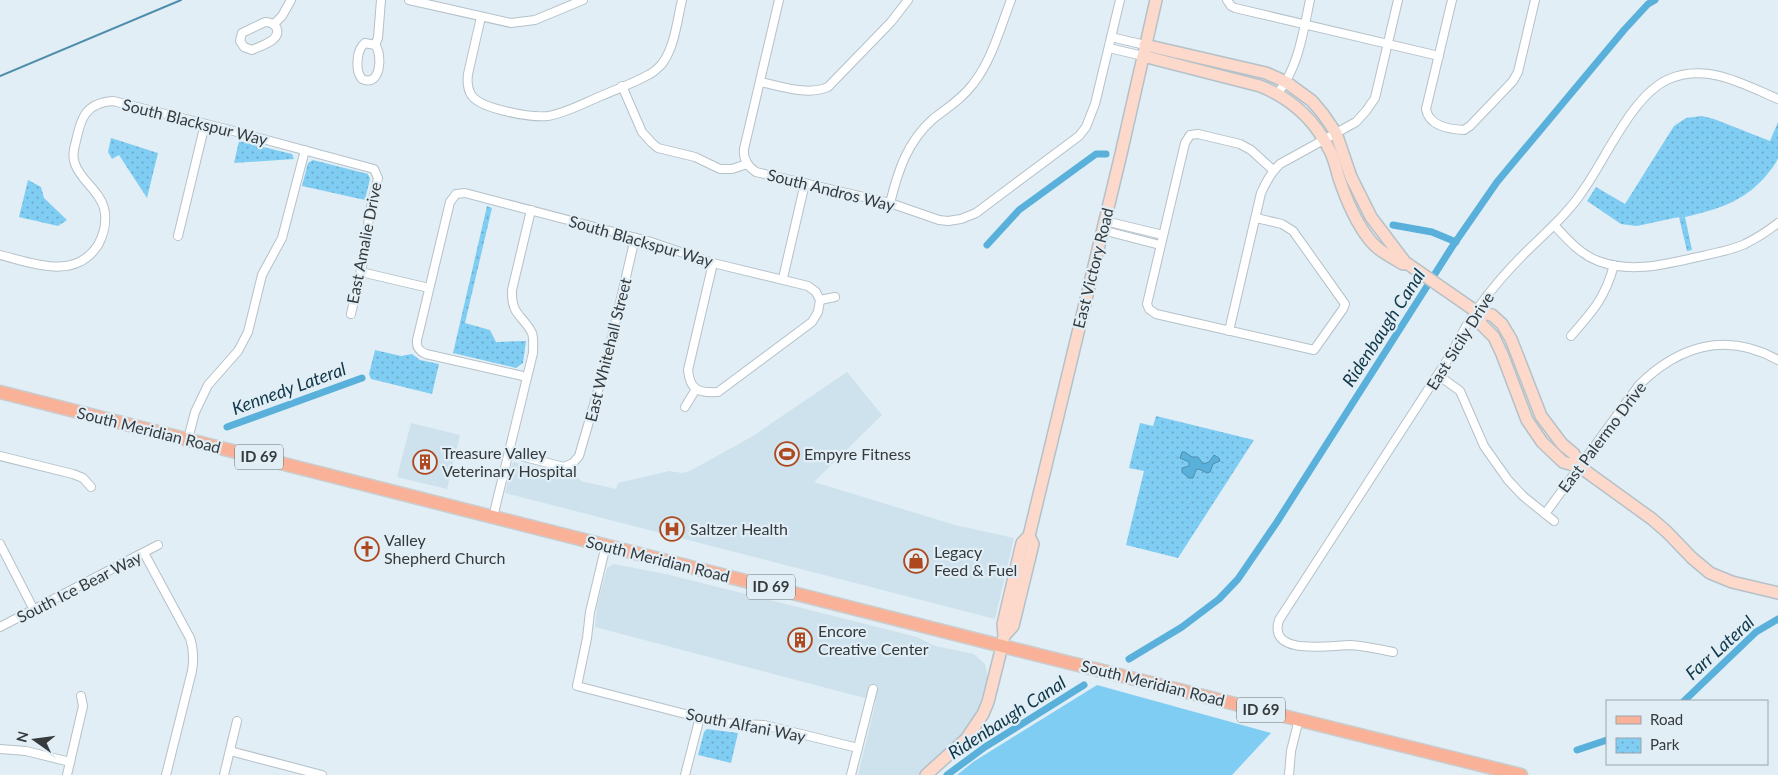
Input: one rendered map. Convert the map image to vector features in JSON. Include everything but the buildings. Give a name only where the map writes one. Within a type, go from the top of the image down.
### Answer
[{"type":"main road","name":"South Meridian Road","points":[[0,392],[493,517],[1003,641],[1521,775]]},
{"type":"street","points":[[274,24],[282,16],[291,0]]},
{"type":"street","points":[[375,45],[365,43],[359,50],[358,73],[360,78],[365,81],[372,80],[378,74],[379,53],[375,45],[378,38],[381,0]]},
{"type":"street","points":[[409,0],[428,2],[503,22],[527,22],[542,18],[583,0]]},
{"type":"street","points":[[481,17],[467,82],[473,96],[479,102],[524,115],[548,116],[563,112],[651,73],[658,68],[666,58],[670,48],[682,0]]},
{"type":"street","points":[[747,164],[744,149],[779,0]]},
{"type":"street","points":[[760,82],[805,91],[821,90],[833,84],[891,22],[908,0]]},
{"type":"street","points":[[890,203],[897,175],[907,150],[924,128],[964,95],[980,75],[1011,0]]},
{"type":"street","points":[[1120,0],[1109,48],[1144,51],[1266,73],[1286,82],[1312,101],[1336,133],[1352,177],[1371,217],[1406,262],[1424,276]]},
{"type":"street","name":"East Victory Road","points":[[926,775],[966,739],[976,726],[988,702],[1003,641],[1013,626],[1032,544],[1029,536],[1156,0]]},
{"type":"street","points":[[1278,93],[1286,82],[1297,56],[1310,0]]},
{"type":"street","points":[[1229,331],[1262,193],[1273,170],[1280,164],[1356,122],[1366,112],[1375,98],[1398,0]]},
{"type":"street","points":[[1452,0],[1426,109],[1430,120],[1438,125],[1464,130],[1513,81],[1518,72],[1535,0]]},
{"type":"street","points":[[1227,1],[1235,8],[1439,56]]},
{"type":"street","points":[[265,22],[274,24],[277,34],[272,41],[252,50],[246,49],[242,45],[240,37],[244,31],[265,22]]},
{"type":"street","points":[[1111,37],[1144,51],[1260,86],[1278,93],[1290,101],[1302,112],[1330,149],[1339,179],[1354,216],[1370,241],[1387,254],[1440,285],[1477,312],[1482,325],[1494,337],[1527,420],[1542,442],[1563,462],[1580,467],[1652,519],[1710,573],[1732,582],[1778,593]]},
{"type":"street","name":"South Andros Way","points":[[622,86],[642,132],[658,148],[695,157],[720,169],[732,169],[747,164],[756,172],[890,203],[938,220],[948,221],[961,219],[976,213],[1079,136],[1092,116],[1109,48]]},
{"type":"street","name":"East Sicily Drive","points":[[1393,652],[1349,645],[1304,647],[1288,643],[1278,634],[1277,627],[1279,620],[1438,375],[1463,331],[1503,276],[1554,225],[1583,192],[1619,133],[1644,99],[1660,84],[1678,76],[1696,73],[1710,74],[1726,77],[1778,99]]},
{"type":"street","name":"South Blackspur Way","points":[[0,255],[60,268],[78,263],[93,251],[103,232],[106,220],[104,209],[97,192],[77,170],[74,162],[74,152],[82,117],[96,104],[113,101],[371,167],[376,172]]},
{"type":"street","points":[[178,236],[205,124]]},
{"type":"street","points":[[1256,218],[1282,224],[1293,231],[1345,304],[1314,350],[1156,314],[1149,309],[1147,300],[1185,143],[1190,135],[1198,134],[1240,144],[1251,150],[1273,170]]},
{"type":"street","points":[[188,439],[195,412],[208,385],[238,351],[248,332],[262,274],[282,238],[305,150]]},
{"type":"street","name":"East Amalie Drive","points":[[351,314],[368,239],[369,215],[378,178],[376,172]]},
{"type":"street","points":[[783,278],[805,184]]},
{"type":"street","name":"South Blackspur Way","points":[[429,288],[450,202],[456,194],[465,193],[689,253],[713,263],[783,278],[808,286],[816,292],[820,300]]},
{"type":"street","points":[[493,517],[533,353],[532,334],[516,312],[512,302],[512,290],[531,210]]},
{"type":"street","points":[[1554,225],[1584,254],[1599,261],[1629,268],[1654,266],[1718,253],[1745,244],[1765,234],[1778,223]]},
{"type":"street","points":[[1104,225],[1163,235]]},
{"type":"street","points":[[1104,225],[1160,245]]},
{"type":"street","name":"East Whitehall Street","points":[[509,453],[564,467],[576,460],[582,450],[606,363],[635,238]]},
{"type":"street","points":[[713,263],[688,370],[689,382],[696,389],[705,393],[718,392],[812,322],[818,312],[820,300],[835,297]]},
{"type":"street","points":[[1571,336],[1594,311],[1606,290],[1614,265]]},
{"type":"street","points":[[361,272],[429,288],[417,340],[418,348],[421,352],[528,377]]},
{"type":"street","name":"East Palermo Drive","points":[[1545,514],[1639,385],[1654,370],[1690,350],[1709,346],[1727,345],[1757,350],[1778,360]]},
{"type":"street","points":[[1438,375],[1460,391],[1484,446],[1508,480],[1523,496],[1554,521]]},
{"type":"street","points":[[685,407],[696,389]]},
{"type":"street","points":[[0,456],[73,474],[83,478],[91,488]]},
{"type":"street","points":[[0,544],[34,610]]},
{"type":"street","name":"South Alfani Way","points":[[606,545],[590,612],[587,638],[577,686],[720,723],[764,725],[858,748]]},
{"type":"street","name":"South Ice Bear Way","points":[[0,627],[158,546]]},
{"type":"street","points":[[144,553],[190,638],[193,648],[194,661],[192,671],[166,775]]},
{"type":"street","points":[[851,775],[873,689]]},
{"type":"street","points":[[67,775],[83,706],[81,696]]},
{"type":"street","points":[[685,775],[700,717]]},
{"type":"street","points":[[1289,775],[1291,751],[1299,719]]},
{"type":"street","points":[[224,775],[238,721]]},
{"type":"street","points":[[0,748],[26,751],[70,762]]},
{"type":"street","points":[[230,751],[322,775]]},
{"type":"shaded area","points":[[847,372],[882,415],[814,482],[955,525],[1014,538],[995,619],[505,493],[513,462],[559,473],[572,471],[581,481],[616,489],[618,483],[669,471],[682,473],[690,471],[753,436]]},
{"type":"shaded area","points":[[411,423],[460,435],[447,489],[397,477]]},
{"type":"shaded area","points":[[1182,452],[1192,457],[1198,457],[1203,464],[1209,462],[1214,455],[1220,461],[1213,464],[1210,472],[1207,473],[1199,469],[1196,470],[1193,478],[1189,478],[1182,472],[1182,468],[1189,466],[1189,462],[1180,458]]},
{"type":"shaded area","points":[[614,564],[670,575],[917,637],[935,646],[974,654],[985,664],[988,678],[978,710],[965,732],[919,775],[858,775],[876,701],[595,627],[597,606],[607,568]]},
{"type":"green space","points":[[1702,116],[1770,141],[1778,122],[1778,158],[1765,177],[1748,193],[1718,208],[1685,217],[1692,250],[1687,251],[1679,217],[1637,226],[1621,224],[1587,201],[1596,187],[1625,204],[1674,126],[1686,118]]},
{"type":"green space","points":[[111,138],[158,153],[147,198],[119,155],[112,159],[108,152]]},
{"type":"green space","points":[[239,141],[292,154],[294,159],[234,163]]},
{"type":"green space","points":[[313,160],[368,174],[370,179],[365,200],[302,186],[308,163]]},
{"type":"green space","points":[[28,180],[41,187],[44,198],[67,220],[58,226],[19,217]]},
{"type":"green space","points":[[487,206],[492,208],[465,323],[490,330],[496,342],[526,341],[523,363],[516,368],[453,353]]},
{"type":"green space","points":[[375,350],[401,356],[412,354],[420,360],[439,364],[432,394],[371,379],[369,374]]},
{"type":"green space","points":[[1156,416],[1254,440],[1178,558],[1126,545],[1144,471],[1129,468],[1140,423],[1153,426]]},
{"type":"green space","points":[[1097,685],[1271,733],[1232,775],[957,775],[973,762]]},
{"type":"green space","points":[[707,729],[738,733],[731,763],[698,755],[704,732]]},
{"type":"waterway","points":[[0,76],[181,0]]},
{"type":"waterway","name":"Ridenbaugh Canal","points":[[1129,659],[1182,627],[1219,599],[1238,579],[1277,522],[1452,247],[1497,182],[1624,30],[1648,4],[1655,0]]},
{"type":"waterway","name":"Kennedy Lateral","points":[[987,245],[1019,210],[1096,154],[1106,154]]},
{"type":"waterway","name":"Kennedy Lateral","points":[[1393,225],[1432,232],[1456,242]]},
{"type":"waterway","name":"Kennedy Lateral","points":[[227,427],[362,378]]},
{"type":"waterway","name":"Farr Lateral","points":[[1685,700],[1756,632],[1778,619]]},
{"type":"waterway","name":"Ridenbaugh Canal","points":[[947,775],[985,747],[1084,685]]},
{"type":"waterway","name":"Farr Lateral","points":[[1577,750],[1606,740]]},
{"type":"place","name":"Empyre Fitness","points":[[787,454]]},
{"type":"place","name":"Treasure Valley Veterinary Hospital","points":[[425,462]]},
{"type":"place","name":"Saltzer Health","points":[[672,529]]},
{"type":"place","name":"Valley Shepherd Church","points":[[367,549]]},
{"type":"place","name":"Legacy Feed & Fuel","points":[[916,561]]},
{"type":"place","name":"Encore Creative Center","points":[[800,640]]}]
